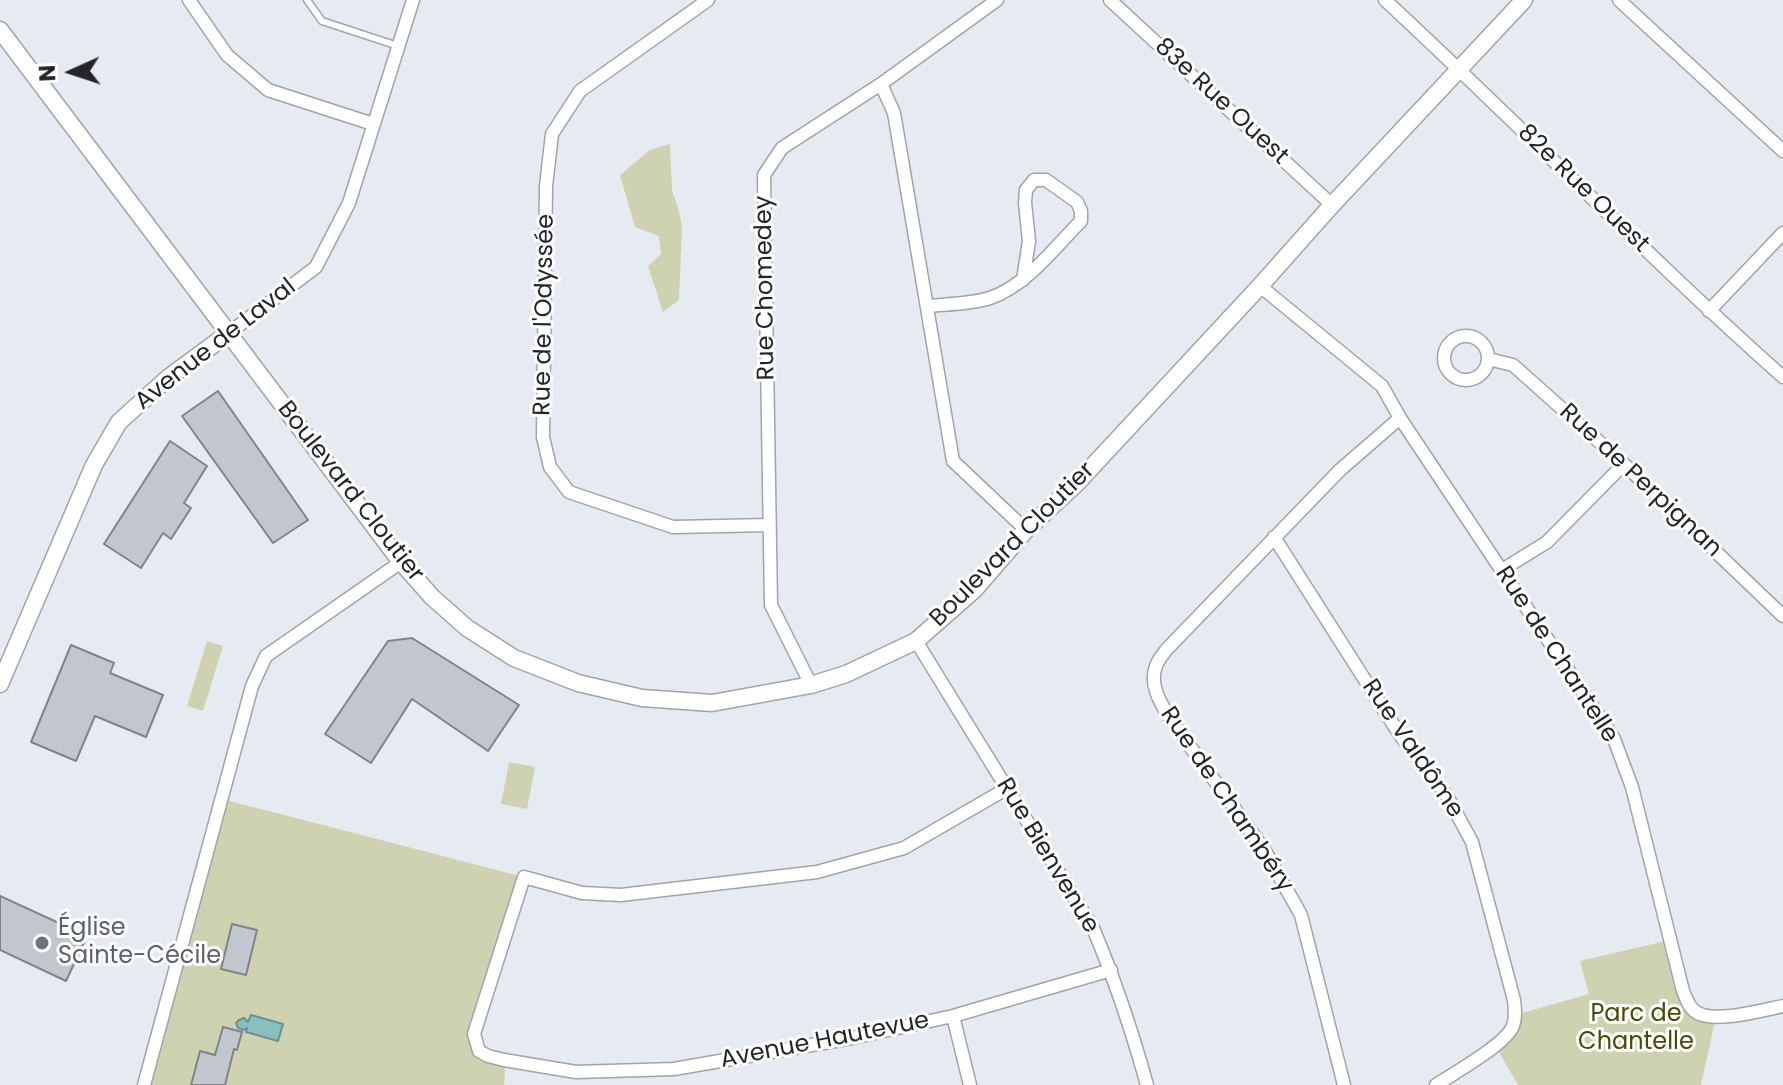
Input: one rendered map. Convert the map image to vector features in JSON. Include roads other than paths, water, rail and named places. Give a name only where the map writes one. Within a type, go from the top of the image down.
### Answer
[{"type":"street","points":[[189,0],[227,55],[268,90],[373,124]]},
{"type":"street","name":"Avenue de Laval","points":[[0,684],[94,465],[119,422],[168,378],[316,267],[349,203],[413,0]]},
{"type":"street","name":"Rue de l'Odyssée","points":[[708,0],[580,91],[552,134],[546,186],[543,437],[550,467],[569,492],[673,527],[769,525]]},
{"type":"street","name":"Rue Chomedey","points":[[811,685],[771,605],[764,175],[782,148],[881,84],[997,0]]},
{"type":"street","name":"83e Rue Ouest","points":[[1110,0],[1332,205]]},
{"type":"street","name":"82e Rue Ouest","points":[[1385,0],[1709,311],[1783,377]]},
{"type":"street","name":"Boulevard Cloutier","points":[[0,30],[401,562],[432,597],[467,628],[514,658],[578,683],[642,698],[712,703],[811,685],[846,674],[916,641],[975,589],[1026,530],[1077,483],[1524,0]]},
{"type":"street","points":[[1619,0],[1783,151]]},
{"type":"street","points":[[881,84],[894,113],[953,461],[1026,530]]},
{"type":"street","points":[[928,306],[988,299],[1009,290],[1023,280],[1081,221],[1077,202],[1046,180],[1034,180],[1026,190],[1029,241],[1023,280]]},
{"type":"street","points":[[1709,311],[1783,233]]},
{"type":"street","name":"Rue de Chantelle","points":[[1260,286],[1382,386],[1400,418],[1614,739],[1632,787],[1687,1003],[1695,1012],[1716,1017],[1783,1006]]},
{"type":"street","name":"Rue de Perpignan","points":[[1488,359],[1513,365],[1624,464],[1783,616]]},
{"type":"street","name":"Rue de Chambéry","points":[[1344,1085],[1301,915],[1265,851],[1159,701],[1154,683],[1155,667],[1167,649],[1274,537],[1340,470],[1400,418]]},
{"type":"street","points":[[1502,570],[1547,542],[1624,464]]},
{"type":"street","name":"Rue Valdôme","points":[[1274,537],[1400,735],[1447,796],[1472,842],[1514,1000],[1515,1015],[1512,1027],[1495,1045],[1436,1085]]},
{"type":"street","points":[[144,1085],[252,686],[266,656],[401,562]]},
{"type":"street","name":"Rue Bienvenue","points":[[916,641],[1093,928],[1130,1022],[1147,1085]]},
{"type":"street","name":"Avenue Hautevue","points":[[1006,789],[904,848],[817,872],[621,895],[582,893],[524,877],[474,1034],[479,1051],[488,1056],[576,1072],[674,1069],[852,1038],[953,1016],[1111,970]]},
{"type":"street","points":[[953,1016],[970,1085]]},
{"type":"lane","points":[[307,0],[322,21],[398,46]]},
{"type":"water","points":[[251,1015],[283,1024],[278,1041],[246,1032],[247,1028],[238,1028],[236,1023],[239,1020],[244,1018],[248,1022]]},
{"type":"place","name":"Église Sainte-Cécile","points":[[42,943]]},
{"type":"park label","name":"Parc de Chantelle","points":[[1636,1029]]}]
